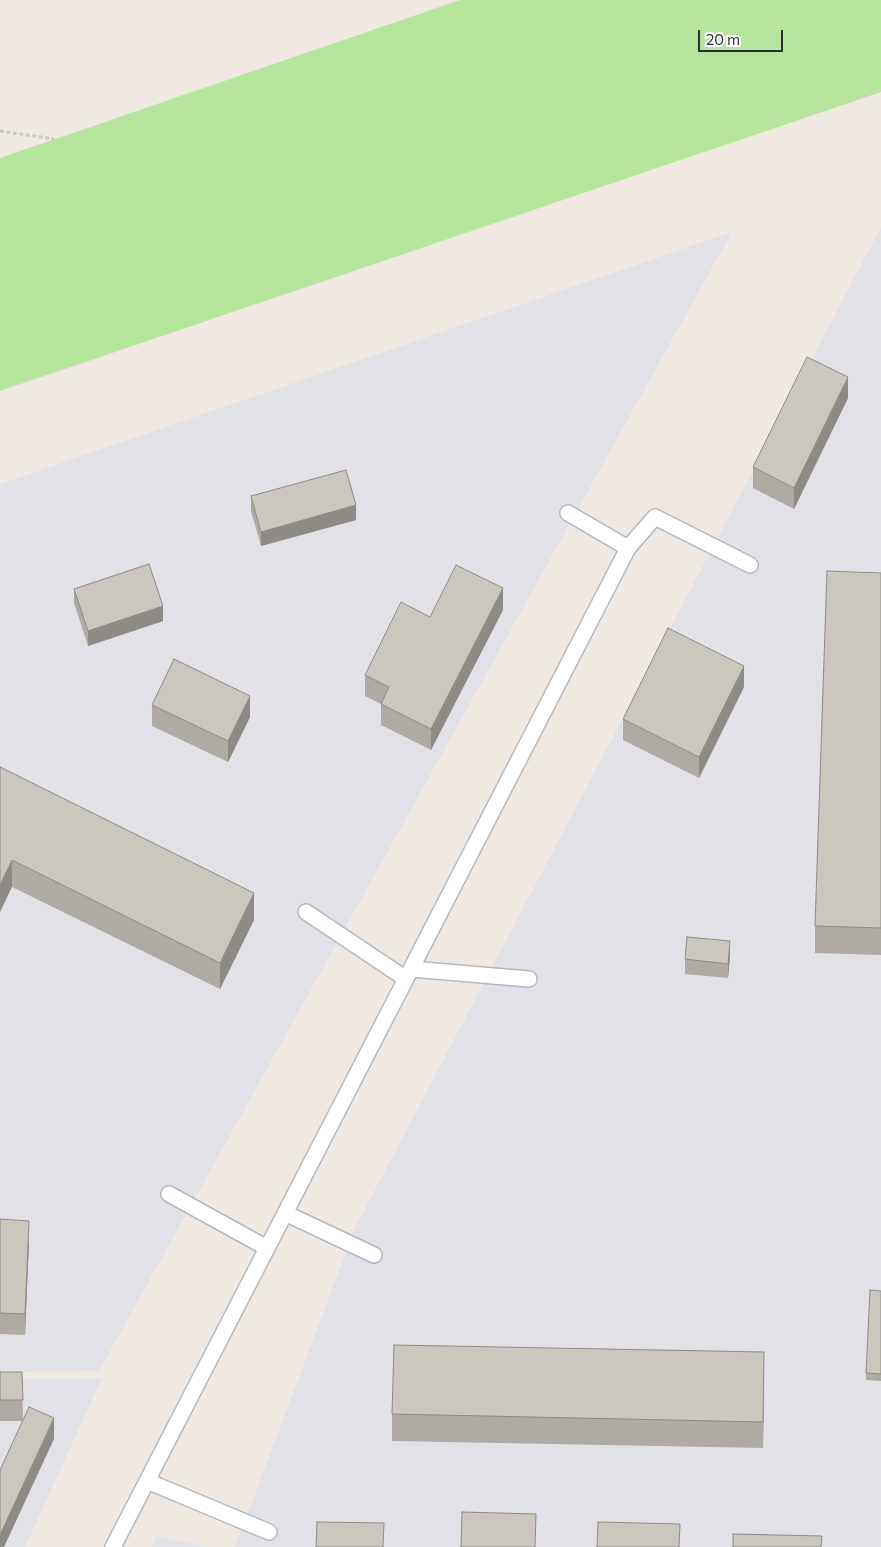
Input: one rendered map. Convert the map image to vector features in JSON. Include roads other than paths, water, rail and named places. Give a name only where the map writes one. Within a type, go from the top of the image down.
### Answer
[{"type":"lane","points":[[568,513],[628,548]]},
{"type":"lane","points":[[113,1547],[628,548],[654,517],[750,564]]},
{"type":"lane","points":[[306,912],[408,974],[529,979]]},
{"type":"lane","points":[[170,1194],[267,1248]]},
{"type":"lane","points":[[285,1213],[374,1255]]},
{"type":"lane","points":[[147,1481],[269,1532]]}]
